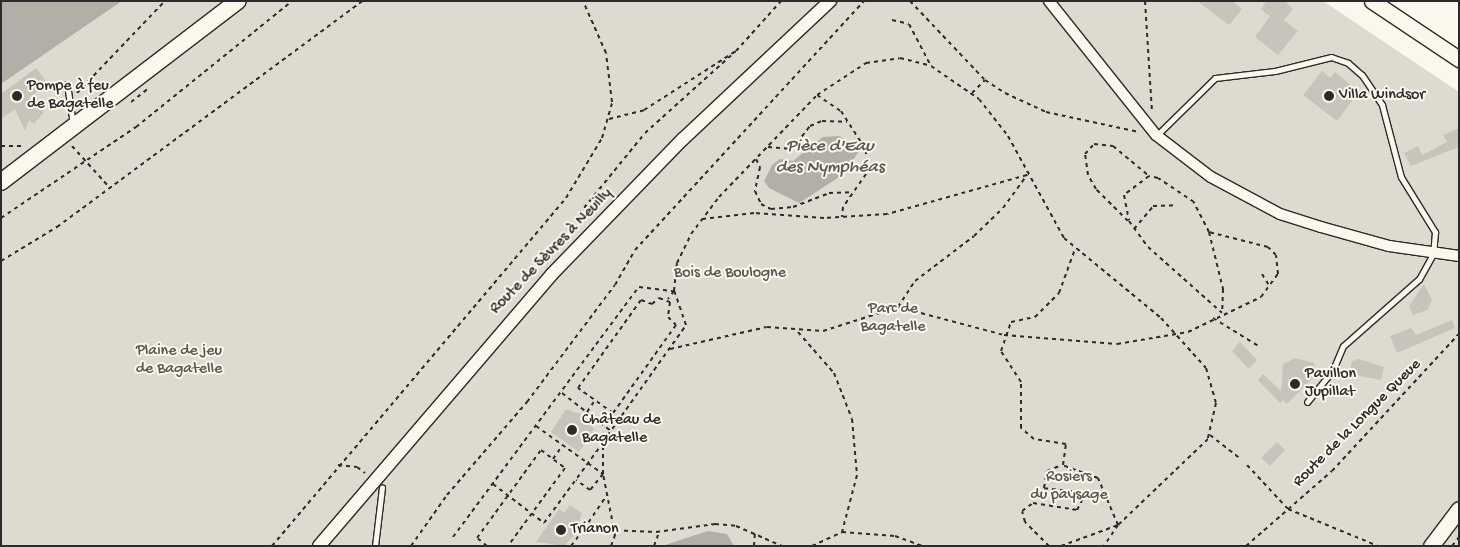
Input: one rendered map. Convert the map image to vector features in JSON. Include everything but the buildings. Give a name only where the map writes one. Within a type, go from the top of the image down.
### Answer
[{"type":"main road","points":[[1,182],[76,129],[238,1]]},
{"type":"main road","points":[[1372,1],[1459,59]]},
{"type":"main road","points":[[1431,546],[1459,509]]},
{"type":"street","name":"Route de Sèvres à Neuilly","points":[[318,546],[546,280],[683,139],[830,1]]},
{"type":"street","points":[[1049,1],[1153,132],[1211,177],[1280,214],[1433,254],[1459,256]]},
{"type":"lane","points":[[1153,132],[1215,78],[1296,67],[1331,57],[1348,63],[1374,91],[1389,118],[1402,177],[1435,232],[1433,254],[1419,279],[1343,346],[1333,370],[1307,402]]},
{"type":"lane","points":[[67,84],[68,109],[76,129]]},
{"type":"lane","points":[[375,546],[382,487]]},
{"type":"path","points":[[68,109],[93,75],[164,1]]},
{"type":"path","points":[[1,218],[184,90],[292,1]]},
{"type":"path","points":[[1,261],[110,188],[362,1]]},
{"type":"path","points":[[272,546],[338,465],[566,198],[609,119],[606,53],[583,1]]},
{"type":"path","points":[[579,224],[579,214],[645,133],[736,51],[781,1]]},
{"type":"path","points":[[412,546],[447,495],[527,402],[615,286],[635,250],[864,1]]},
{"type":"path","points":[[910,1],[985,80],[1046,112],[1086,117],[1137,132],[1153,132],[1145,1]]},
{"type":"path","points":[[892,20],[909,24],[931,66]]},
{"type":"path","points":[[609,119],[644,110],[736,51]]},
{"type":"path","points":[[493,484],[544,523],[686,324],[674,291],[677,263],[702,219],[817,95],[876,61],[900,58],[931,66],[972,93],[1008,136],[1052,224],[1074,249],[1176,334],[1197,354],[1213,388],[1216,413],[1210,435],[1118,525],[1104,546]]},
{"type":"path","points":[[972,93],[985,80]]},
{"type":"path","points":[[817,95],[838,108],[866,150],[866,174],[853,192],[842,218]]},
{"type":"path","points":[[768,147],[788,150],[810,126],[822,120],[847,122]]},
{"type":"path","points":[[1,146],[32,144]]},
{"type":"path","points":[[70,144],[110,188]]},
{"type":"path","points":[[1094,144],[1113,146],[1149,176],[1171,185],[1194,202],[1209,232],[1223,289],[1222,313],[1176,275],[1129,221],[1096,189],[1088,175],[1085,154],[1094,144]]},
{"type":"path","points":[[756,160],[758,198],[768,208],[780,209],[829,193],[853,192]]},
{"type":"path","points":[[702,219],[782,214],[842,218],[887,214],[1027,175]]},
{"type":"path","points":[[898,307],[914,281],[974,236],[1003,208],[1027,175]]},
{"type":"path","points":[[1129,221],[1124,195],[1149,176]]},
{"type":"path","points":[[1134,229],[1153,206],[1176,205]]},
{"type":"path","points":[[780,209],[782,214]]},
{"type":"path","points":[[669,349],[767,327],[797,331],[823,331],[898,307],[1004,336],[1117,344],[1176,334],[1222,313],[1240,309],[1270,288],[1278,268],[1272,250],[1260,242],[1209,232]]},
{"type":"path","points":[[1063,465],[1066,444],[1034,439],[1021,428],[1021,382],[1002,355],[1004,336],[1011,322],[1035,317],[1059,293],[1074,249]]},
{"type":"path","points":[[1262,274],[1270,288]]},
{"type":"path","points":[[453,538],[639,287],[674,291]]},
{"type":"path","points":[[668,299],[674,291]]},
{"type":"path","points":[[658,298],[668,299],[672,310],[668,317],[676,325],[613,413],[578,388],[641,300],[652,304],[658,298]]},
{"type":"path","points":[[1213,318],[1260,347]]},
{"type":"path","points":[[797,331],[834,373],[854,428],[857,475],[842,532]]},
{"type":"path","name":"Route de la Longue Queue","points":[[1246,546],[1332,472],[1459,334]]},
{"type":"path","points":[[562,393],[611,431]]},
{"type":"path","points":[[587,412],[595,400]]},
{"type":"path","points":[[536,426],[603,474]]},
{"type":"path","points":[[1210,435],[1240,459]]},
{"type":"path","points":[[603,442],[603,474],[614,530],[612,546]]},
{"type":"path","points":[[553,459],[562,446]]},
{"type":"path","points":[[487,546],[477,538],[541,450],[565,468],[508,546]]},
{"type":"path","points":[[338,465],[357,467],[365,473]]},
{"type":"path","points":[[1049,546],[1025,522],[1022,511],[1033,503],[1077,510],[1082,500],[1080,492],[1044,488],[1047,471],[1063,465],[1098,478],[1118,525]]},
{"type":"path","points":[[1247,465],[1288,509],[1378,546]]},
{"type":"path","points":[[575,480],[590,490],[603,474]]},
{"type":"path","points":[[570,546],[606,496]]},
{"type":"path","points":[[584,529],[659,532],[715,524],[755,533],[782,546]]},
{"type":"path","points":[[1061,546],[1118,525]]},
{"type":"path","points":[[654,546],[659,532]]},
{"type":"path","points":[[812,546],[842,532],[896,536],[922,546]]},
{"type":"path","points":[[754,546],[755,533]]},
{"type":"path","points":[[1452,546],[1459,537]]},
{"type":"green space","name":"Bois de Boulogne","points":[[122,1],[1323,1],[1459,92],[1459,546],[1,546],[1,84]]},
{"type":"water","points":[[1,1],[122,1],[1,84]]},
{"type":"water","name":"Pièce d'Eau des Nymphéas","points":[[839,136],[861,148],[844,174],[799,203],[769,188],[764,181],[772,165],[780,159],[793,161],[823,137]]},
{"type":"water","points":[[708,531],[727,534],[734,546],[662,546]]},
{"type":"place","name":"Pompe à feu de Bagatelle","points":[[17,96]]},
{"type":"place","name":"Villa Windsor","points":[[1329,96]]},
{"type":"place","name":"Pavillon Jupillat","points":[[1295,384]]},
{"type":"place","name":"Château de Bagatelle","points":[[572,430]]},
{"type":"place","name":"Trianon","points":[[561,530]]},
{"type":"park label","name":"Parc de Bagatelle","points":[[893,319]]},
{"type":"park label","name":"Plaine de jeu de Bagatelle","points":[[179,361]]},
{"type":"park label","name":"Rosiers du paysage","points":[[1069,487]]}]
